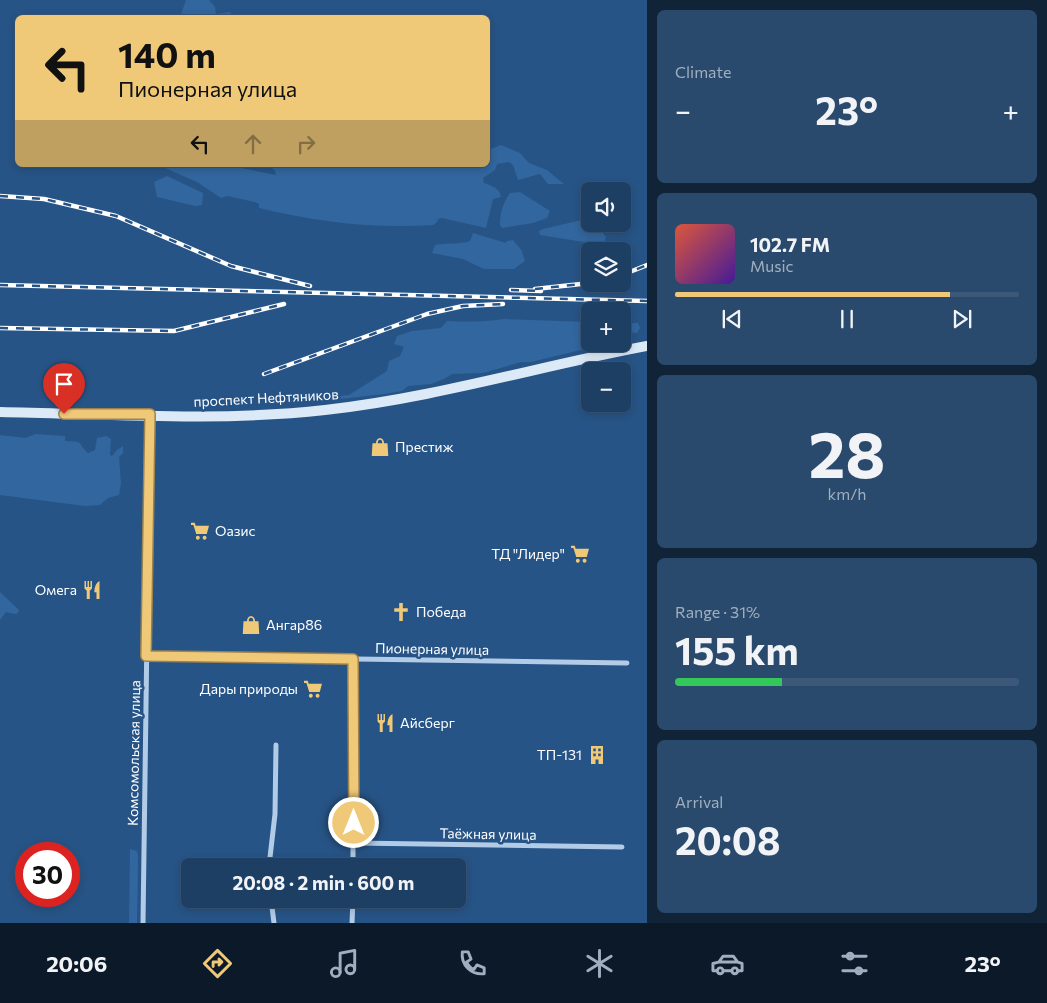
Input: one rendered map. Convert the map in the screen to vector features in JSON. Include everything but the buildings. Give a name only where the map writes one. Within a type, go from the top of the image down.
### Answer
[{"type":"main road","name":"проспект Нефтяников","points":[[0,412],[262,414],[348,408],[411,397],[647,346]]},
{"type":"street","name":"Комсомольская улица","points":[[144,923],[150,414]]},
{"type":"street","name":"Пионерная улица","points":[[146,656],[627,663]]},
{"type":"street","points":[[353,659],[353,858]]},
{"type":"street","points":[[270,858],[275,814],[276,745]]},
{"type":"street","name":"Таёжная улица","points":[[354,843],[622,847]]},
{"type":"street","points":[[273,908],[274,923]]},
{"type":"street","points":[[352,923],[353,908]]},
{"type":"shaded area","points":[[186,0],[209,0],[215,7],[216,14],[230,12],[232,15],[181,15]]},
{"type":"shaded area","points":[[501,145],[520,153],[529,163],[547,170],[564,184],[548,184],[540,174],[518,180],[513,165],[509,162],[497,164],[495,170],[483,178],[484,183],[497,189],[501,197],[493,199],[486,228],[442,218],[438,219],[433,225],[389,226],[324,221],[259,208],[259,204],[255,202],[227,196],[221,198],[197,182],[163,167],[236,167],[276,175],[271,167],[490,167],[490,149]]},
{"type":"shaded area","points":[[167,176],[203,193],[202,205],[195,206],[157,197],[154,182]]},
{"type":"shaded area","points":[[520,192],[550,211],[547,218],[533,223],[502,228],[500,225],[501,216],[505,201],[510,193]]},
{"type":"shaded area","points":[[581,220],[581,232],[602,232],[606,237],[604,242],[584,242],[540,235],[539,231]]},
{"type":"shaded area","points":[[473,233],[506,243],[513,240],[522,251],[525,261],[514,269],[484,269],[463,259],[432,253],[435,245],[470,241]]},
{"type":"shaded area","points":[[504,319],[581,322],[581,350],[531,362],[521,362],[483,373],[452,374],[431,384],[408,386],[402,391],[340,399],[340,396],[349,395],[387,371],[389,361],[400,356],[404,347],[394,344],[397,336],[412,331],[441,328],[447,321]]},
{"type":"shaded area","points":[[631,323],[638,323],[640,328],[637,333],[631,333]]},
{"type":"shaded area","points":[[36,434],[65,436],[65,441],[80,443],[88,453],[95,450],[97,438],[106,436],[111,439],[110,455],[112,456],[123,446],[123,453],[119,457],[121,483],[119,495],[108,498],[100,505],[85,506],[0,495],[0,435],[25,438]]},
{"type":"shaded area","points":[[0,592],[19,610],[15,614],[6,612],[0,620]]},
{"type":"shaded area","points":[[130,849],[137,851],[138,855],[137,923],[129,923]]},
{"type":"railway","points":[[0,196],[44,199],[116,216],[231,266],[310,286]]},
{"type":"railway","points":[[631,271],[647,265]]},
{"type":"railway","points":[[535,289],[581,284]]},
{"type":"railway","points":[[0,285],[647,301]]},
{"type":"railway","points":[[511,290],[541,291]]},
{"type":"railway","points":[[0,328],[174,331],[284,304]]},
{"type":"railway","points":[[264,374],[427,314],[463,306],[503,304]]},
{"type":"place","name":"Престиж","points":[[380,447]]},
{"type":"place","name":"Оазис","points":[[200,531]]},
{"type":"place","name":"ТД \"Лидер\"","points":[[580,554]]},
{"type":"place","name":"Омега","points":[[92,590]]},
{"type":"place","name":"Победа","points":[[401,612]]},
{"type":"place","name":"Ангар86","points":[[251,625]]},
{"type":"place","name":"Дары природы","points":[[313,689]]},
{"type":"place","name":"Айсберг","points":[[385,723]]},
{"type":"place","name":"ТП-131","points":[[597,755]]},
{"type":"route","points":[[64,414],[150,414],[146,656],[353,659],[354,823]]}]
